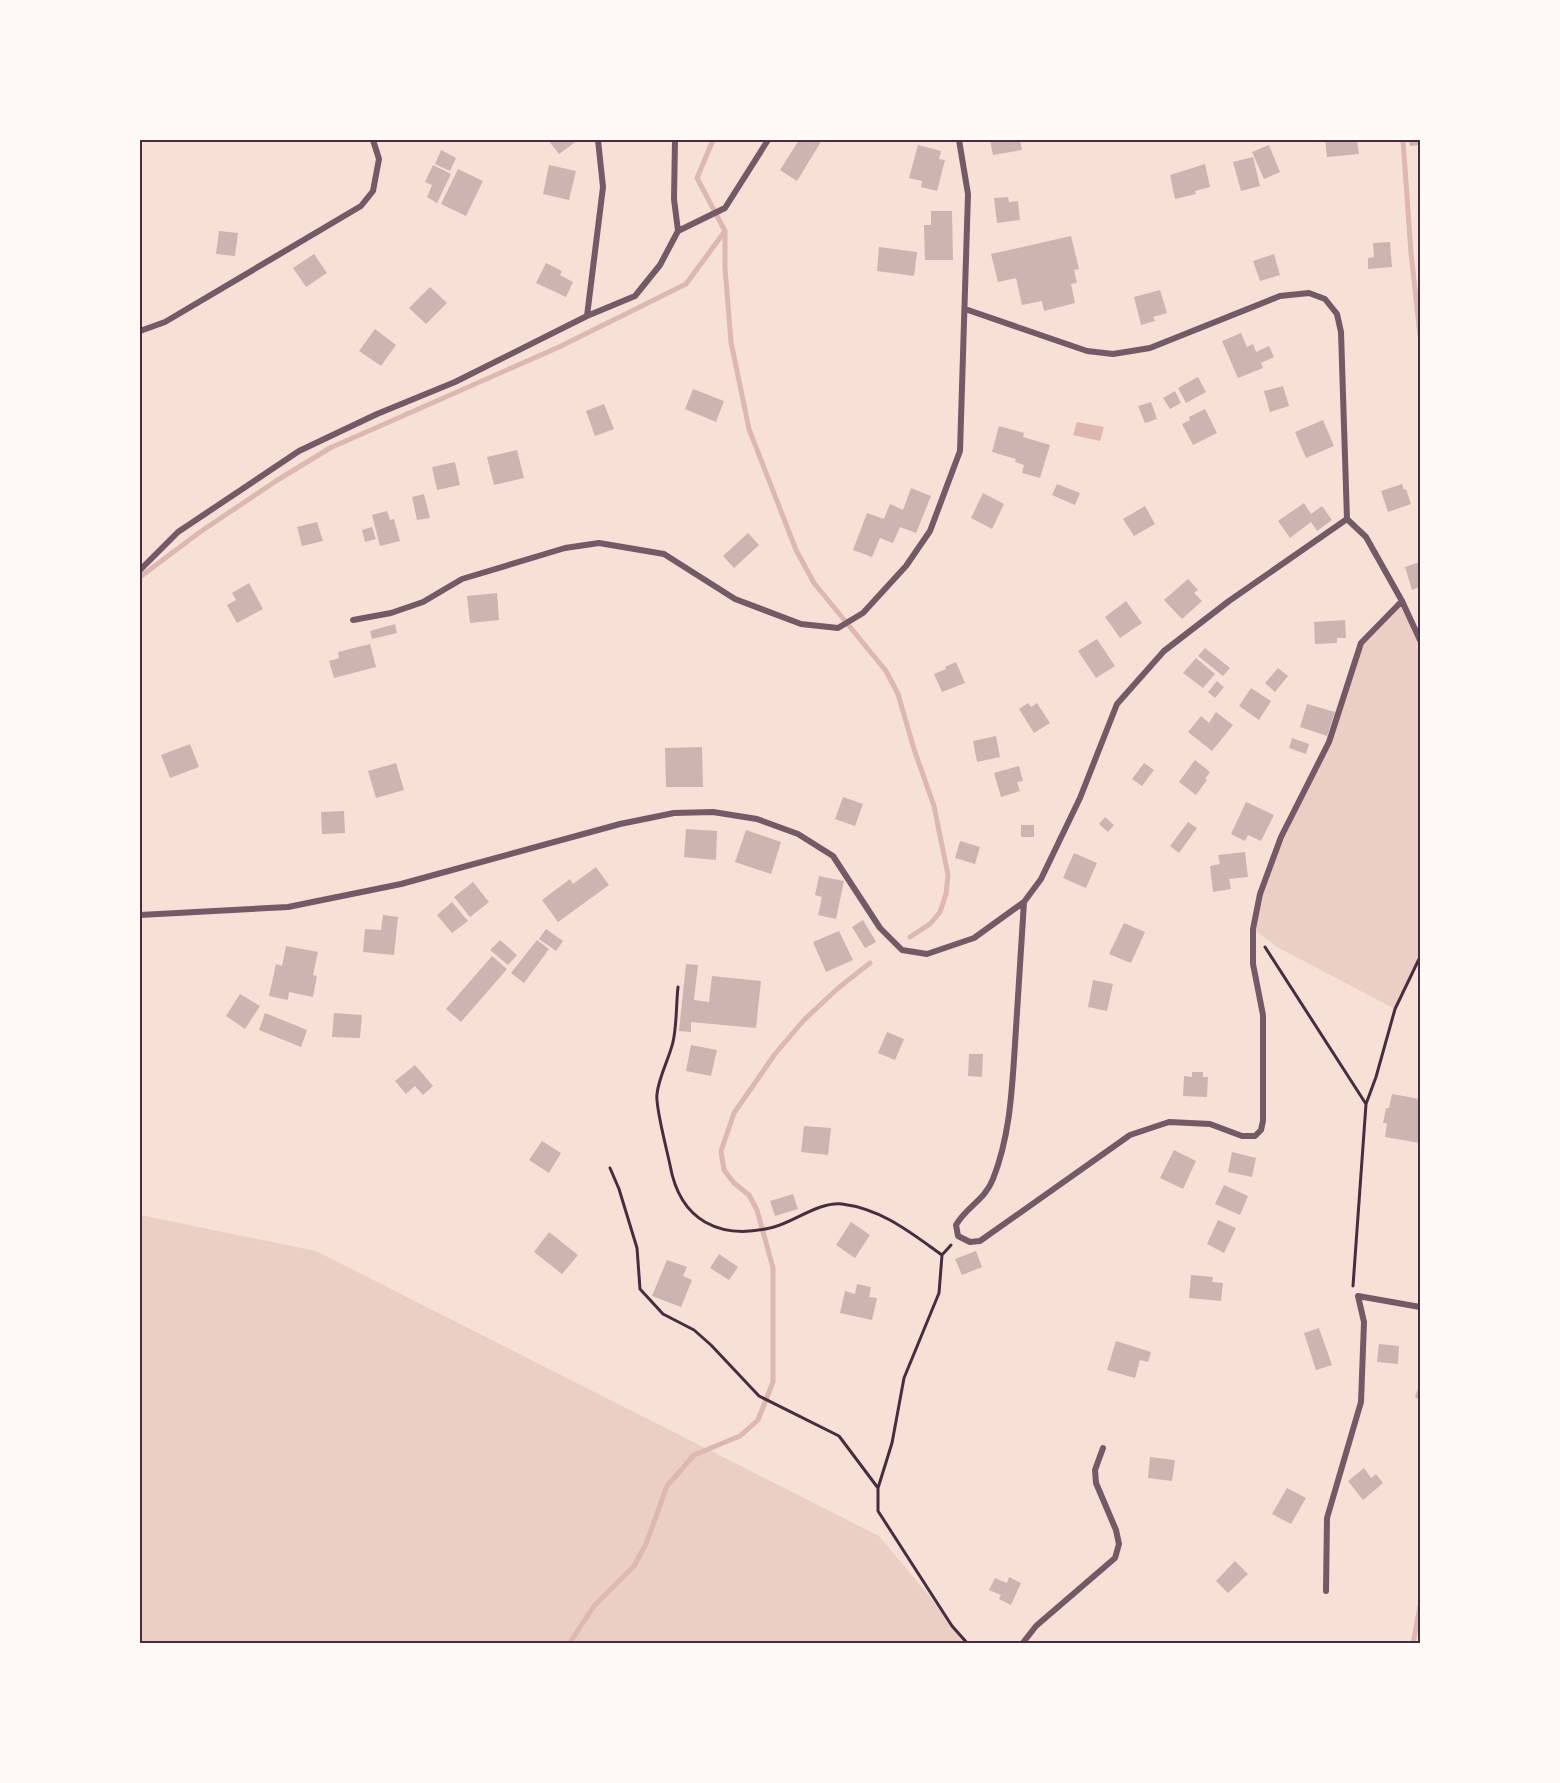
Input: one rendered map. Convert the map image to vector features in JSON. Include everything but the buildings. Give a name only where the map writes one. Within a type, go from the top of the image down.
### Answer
[{"type":"street","points":[[140,331],[165,322],[361,206],[373,191],[379,159],[373,140]]},
{"type":"street","points":[[587,316],[603,187],[598,140]]},
{"type":"street","points":[[140,570],[178,532],[299,451],[377,414],[455,382],[587,316],[635,296],[660,265],[678,231],[674,199],[675,140]]},
{"type":"street","points":[[678,231],[725,208],[768,140]]},
{"type":"street","points":[[354,620],[391,614],[423,602],[471,576],[565,548],[599,543],[664,554],[735,599],[801,624],[838,628],[863,613],[906,566],[930,531],[960,451],[968,194],[959,140]]},
{"type":"street","points":[[965,309],[1087,351],[1113,354],[1149,348],[1280,296],[1309,292],[1325,299],[1337,314],[1341,332],[1347,519],[1366,537],[1402,601],[1420,640]]},
{"type":"street","points":[[140,915],[288,907],[400,884],[620,824],[674,813],[713,812],[757,819],[798,834],[833,856],[880,928],[902,950],[927,954],[974,938],[1024,902],[1041,879],[1080,798],[1117,704],[1164,651],[1229,600],[1347,519]]},
{"type":"street","points":[[1024,902],[1011,1097],[1006,1136],[992,1182],[980,1200],[960,1218],[956,1230],[958,1236],[970,1242],[980,1241],[1130,1135],[1169,1122],[1210,1124],[1242,1136],[1255,1136],[1261,1130],[1263,1121],[1263,1015],[1253,964],[1253,929],[1260,894],[1281,837],[1329,742],[1361,643],[1402,601]]},
{"type":"street","points":[[1358,1296],[1420,1307]]},
{"type":"street","points":[[1326,1591],[1327,1518],[1361,1402],[1364,1322],[1358,1296]]},
{"type":"street","points":[[1022,1644],[1036,1626],[1115,1558],[1119,1544],[1116,1530],[1096,1483],[1095,1470],[1103,1448]]},
{"type":"path","points":[[1253,929],[1366,1104]]},
{"type":"path","points":[[1358,1296],[1352,1284],[1366,1104],[1395,1009],[1420,957]]},
{"type":"path","points":[[678,987],[673,1041],[656,1095],[672,1175],[682,1202],[694,1216],[714,1226],[736,1231],[753,1230],[775,1226],[820,1207],[839,1204],[863,1208],[897,1223],[942,1255]]},
{"type":"path","points":[[610,1168],[620,1190],[637,1248],[640,1289],[663,1314],[694,1330],[702,1337],[759,1396],[838,1436],[878,1488]]},
{"type":"path","points":[[958,1236],[942,1255],[939,1293],[904,1378],[892,1443],[878,1488],[878,1511],[952,1626],[968,1644]]},
{"type":"shaded area","points":[[1077,422],[1104,427],[1100,441],[1073,435]]},
{"type":"shaded area","points":[[1402,601],[1420,640],[1420,952],[1395,1009],[1277,947],[1253,929],[1260,894],[1281,837],[1329,742],[1361,643]]},
{"type":"shaded area","points":[[140,1215],[316,1251],[879,1536],[969,1643],[140,1643]]},
{"type":"waterway","points":[[140,577],[200,532],[330,448],[559,347],[686,284],[725,231],[697,178],[713,140]]},
{"type":"waterway","points":[[1403,140],[1411,253],[1420,335]]},
{"type":"waterway","points":[[725,231],[725,268],[731,342],[749,429],[796,550],[814,583],[886,671],[898,694],[934,806],[948,875],[946,894],[940,912],[930,924],[910,937]]},
{"type":"waterway","points":[[569,1644],[594,1606],[634,1566],[646,1544],[667,1486],[694,1455],[740,1436],[758,1420],[773,1382],[773,1268],[757,1210],[749,1195],[734,1183],[724,1170],[721,1151],[734,1113],[775,1054],[804,1020],[837,989],[870,963]]},
{"type":"waterway","points":[[1413,1644],[1420,1606]]}]
